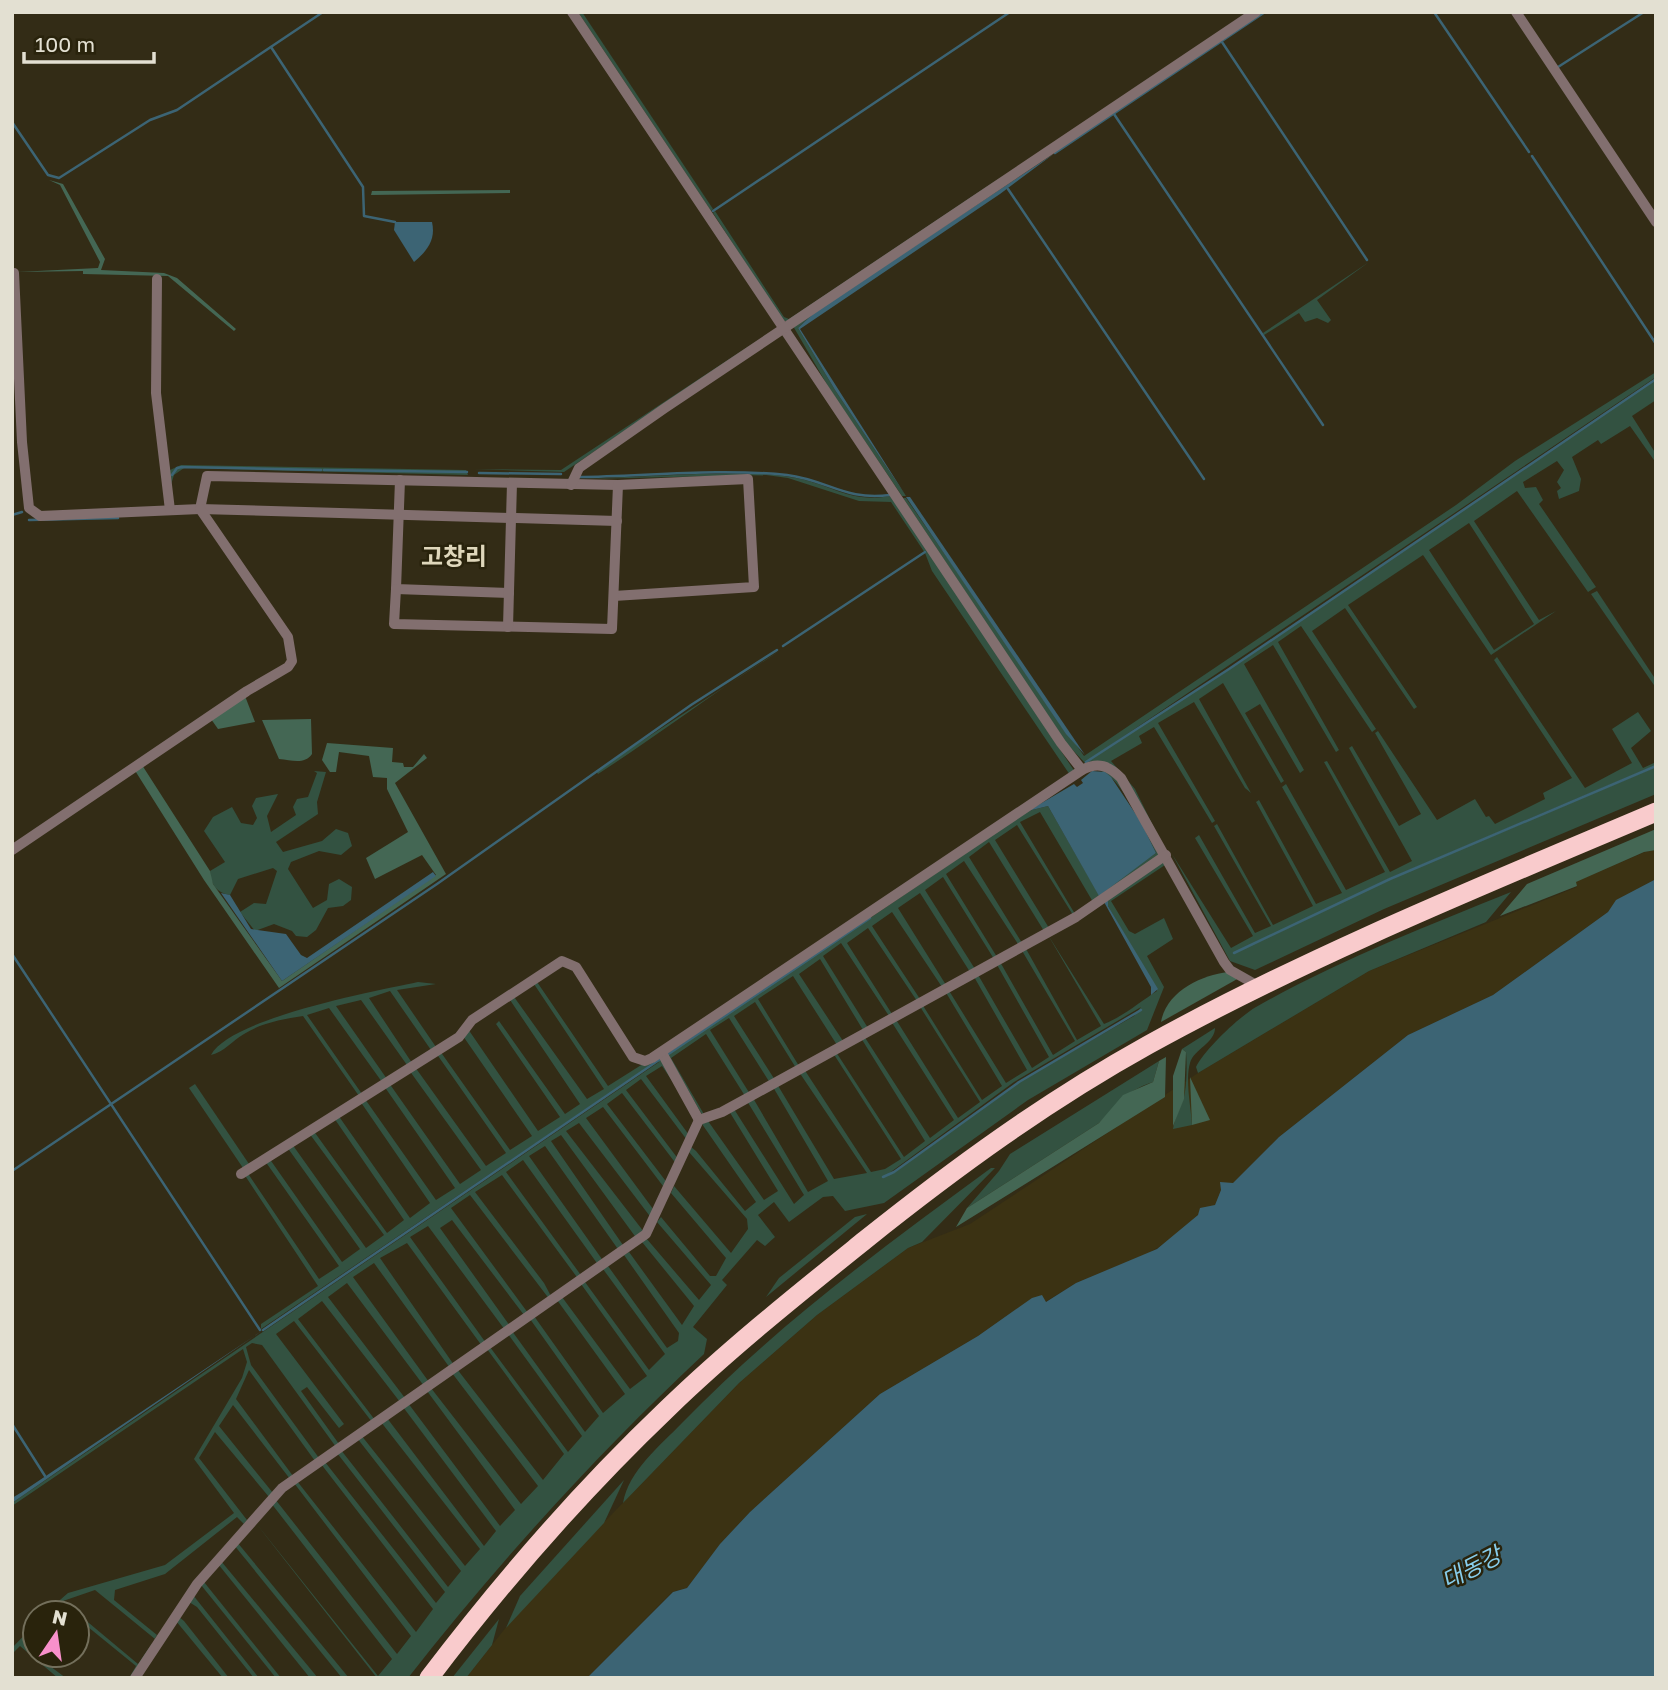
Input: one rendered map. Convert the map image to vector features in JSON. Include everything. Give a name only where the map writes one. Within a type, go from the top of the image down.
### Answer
[{"type":"highway","points":[[429,1678],[466,1629],[637,1438],[670,1406],[804,1290],[997,1138],[1126,1058],[1260,987],[1421,911],[1656,812]]},
{"type":"street","points":[[572,12],[1082,770]]},
{"type":"street","points":[[571,485],[579,468],[1256,12]]},
{"type":"street","points":[[1516,12],[1656,222]]},
{"type":"street","points":[[15,273],[22,442],[29,508],[40,516],[200,509],[617,521]]},
{"type":"street","points":[[156,278],[156,393],[170,510]]},
{"type":"street","points":[[12,850],[247,691],[288,667],[292,661],[288,637],[200,509],[207,476],[571,485],[748,479],[754,587],[614,596]]},
{"type":"street","points":[[400,480],[394,624],[508,627],[612,629],[618,485]]},
{"type":"street","points":[[508,627],[512,483]]},
{"type":"street","points":[[396,589],[509,593]]},
{"type":"street","points":[[241,1174],[459,1037],[472,1020],[562,961],[576,967],[633,1057],[645,1061],[662,1053],[1089,766],[1105,766],[1121,778],[1224,962],[1230,970],[1260,987]]},
{"type":"street","points":[[135,1678],[190,1593],[282,1488],[640,1239],[661,1208],[699,1120],[722,1111],[1076,917],[1166,855]]},
{"type":"street","points":[[662,1053],[699,1120]]},
{"type":"shaded area","points":[[1656,850],[1656,879],[1617,900],[1608,912],[1493,995],[1408,1035],[1279,1137],[1233,1183],[1221,1190],[1215,1205],[1204,1209],[1173,1238],[1149,1253],[1076,1283],[1045,1302],[1018,1308],[978,1336],[880,1394],[750,1512],[720,1544],[687,1588],[672,1592],[587,1678],[466,1678],[522,1607],[739,1383],[817,1315],[908,1248],[970,1224],[1198,1073],[1369,971],[1577,887],[1575,882],[1645,852]]},
{"type":"green space","points":[[578,12],[582,12],[713,209],[711,211]]},
{"type":"green space","points":[[1263,12],[815,312],[798,328],[835,390],[906,496],[902,496],[829,388],[793,326]]},
{"type":"green space","points":[[1004,175],[792,322],[783,321],[713,213],[715,211],[784,317],[789,319]]},
{"type":"green space","points":[[49,180],[63,184],[105,259],[101,270],[164,273],[177,278],[236,329],[234,331],[168,276],[83,274],[83,271],[17,272],[98,268],[100,262],[60,185]]},
{"type":"green space","points":[[510,190],[510,193],[371,195],[372,191]]},
{"type":"green space","points":[[1369,262],[1317,300],[1331,320],[1328,323],[1317,318],[1305,322],[1299,313],[1264,335],[1263,333]]},
{"type":"green space","points":[[773,330],[564,472],[474,469],[561,470]]},
{"type":"green space","points":[[1656,372],[1656,377],[1087,761],[1230,669],[1656,379],[1656,400],[1632,416],[1656,454],[1656,463],[1630,426],[1601,444],[1598,440],[1572,457],[1581,479],[1579,491],[1559,499],[1557,491],[1561,488],[1557,482],[1564,470],[1557,461],[1523,482],[1525,488],[1536,487],[1543,500],[1539,504],[1596,587],[1588,592],[1517,491],[1474,521],[1539,620],[1556,611],[1491,655],[1423,555],[1348,605],[1417,707],[1414,709],[1345,608],[1312,631],[1376,729],[1372,732],[1301,626],[1278,642],[1339,750],[1336,752],[1273,645],[1244,664],[1304,770],[1300,773],[1260,704],[1245,713],[1284,781],[1281,783],[1223,683],[1199,699],[1251,793],[1245,788],[1194,702],[1158,723],[1215,821],[1212,823],[1154,727],[1139,736],[1142,743],[1111,761],[1135,789],[1158,836],[1125,779],[1086,764],[1067,744],[903,498],[906,498],[1084,756],[1456,505],[1515,461]],"holes":[[[1469,523],[1534,624],[1494,650],[1429,550]]]},
{"type":"green space","points":[[181,465],[466,470],[468,475],[184,468],[174,475],[169,491],[170,470]]},
{"type":"green space","points":[[697,474],[779,475],[851,495],[876,498],[891,496],[1075,772],[1070,775],[932,571],[925,553],[891,502],[859,501],[788,478],[766,475],[583,479]]},
{"type":"green space","points":[[1597,591],[1656,680],[1656,688],[1591,594]]},
{"type":"green space","points":[[1497,657],[1585,788],[1632,763],[1612,729],[1638,712],[1651,731],[1631,748],[1643,768],[1656,762],[1656,765],[1390,878],[1233,954],[1391,879],[1656,767],[1656,794],[1384,909],[1255,970],[1230,961],[1172,854],[1231,948],[1253,936],[1195,838],[1199,835],[1255,933],[1271,926],[1214,826],[1217,824],[1273,925],[1313,906],[1256,802],[1259,800],[1316,904],[1342,893],[1282,787],[1286,784],[1346,890],[1385,872],[1324,762],[1327,761],[1390,872],[1412,861],[1349,748],[1352,746],[1399,826],[1421,814],[1375,733],[1378,731],[1437,820],[1475,799],[1486,817],[1489,816],[1495,824],[1545,799],[1543,793],[1572,778],[1494,660]]},
{"type":"green space","points":[[729,684],[644,743],[598,774],[596,771]]},
{"type":"green space","points":[[245,696],[255,722],[218,729],[211,719]]},
{"type":"green space","points":[[311,719],[312,754],[301,761],[279,759],[262,720]]},
{"type":"green space","points":[[327,743],[393,748],[392,762],[403,763],[404,767],[413,767],[424,754],[427,758],[395,783],[446,874],[279,988],[204,880],[134,769],[142,765],[210,871],[213,884],[282,981],[436,875],[422,855],[375,879],[366,858],[408,832],[387,789],[387,778],[373,777],[369,756],[339,752],[336,772],[330,772],[322,760]]},
{"type":"green space","points":[[1099,766],[1118,780],[1135,803],[1161,851],[1158,858],[1093,902],[1040,812],[1020,822],[1075,914],[1073,915],[1017,825],[995,840],[1049,928],[1044,931],[989,842],[969,857],[1022,943],[1018,944],[964,861],[946,874],[997,957],[994,959],[943,877],[925,890],[975,969],[970,972],[920,893],[898,908],[946,985],[942,987],[892,912],[872,926],[920,999],[917,1001],[868,928],[847,943],[892,1014],[889,1016],[841,943],[823,956],[868,1028],[863,1030],[820,959],[799,974],[843,1041],[837,1045],[793,976],[758,999],[799,1066],[796,1068],[755,1002],[734,1016],[775,1080],[770,1083],[729,1018],[710,1030],[750,1094],[745,1096],[706,1034],[671,1058],[705,1116],[701,1113],[668,1055],[1028,811],[1048,806],[1099,895],[1156,853],[1125,794]]},
{"type":"green space","points":[[314,771],[326,772],[317,802],[318,814],[276,842],[283,852],[322,841],[336,829],[348,833],[352,846],[341,855],[319,851],[291,862],[288,869],[313,908],[327,900],[329,884],[339,879],[352,887],[351,900],[343,906],[328,908],[316,930],[307,937],[296,936],[292,931],[274,924],[255,931],[240,912],[254,903],[266,904],[277,871],[273,868],[238,879],[230,895],[221,892],[213,884],[210,871],[225,862],[204,831],[213,817],[232,807],[241,823],[253,825],[257,818],[252,806],[256,798],[278,794],[267,816],[271,832],[296,815],[293,807],[297,799],[308,797],[317,773]]},
{"type":"green space","points":[[1656,829],[1656,850],[1644,852],[1576,882],[1577,886],[1500,916],[1527,884]]},
{"type":"green space","points":[[1164,860],[1165,865],[1111,901],[1129,931],[1135,934],[1164,918],[1173,939],[1147,956],[1164,987],[1147,1030],[1028,1100],[884,1203],[845,1211],[833,1196],[823,1197],[789,1222],[774,1202],[758,1215],[775,1237],[765,1246],[757,1240],[722,1280],[727,1285],[693,1327],[707,1339],[704,1354],[625,1430],[550,1510],[408,1678],[377,1678],[255,1522],[378,1676],[392,1659],[271,1503],[275,1499],[397,1654],[411,1636],[294,1483],[297,1481],[416,1632],[433,1609],[321,1464],[325,1462],[436,1603],[445,1592],[337,1453],[341,1450],[448,1587],[461,1571],[357,1438],[361,1435],[465,1566],[480,1549],[381,1422],[387,1418],[484,1546],[496,1531],[403,1407],[408,1403],[500,1526],[515,1510],[427,1391],[431,1388],[521,1504],[538,1486],[452,1373],[457,1369],[543,1480],[564,1454],[487,1349],[490,1347],[568,1452],[582,1436],[508,1334],[512,1331],[585,1432],[599,1416],[530,1319],[534,1316],[603,1413],[625,1394],[557,1300],[562,1297],[630,1389],[647,1376],[581,1284],[585,1282],[649,1370],[665,1354],[603,1269],[608,1266],[667,1348],[678,1341],[679,1333],[624,1255],[629,1252],[682,1325],[694,1306],[642,1242],[646,1238],[699,1300],[711,1285],[657,1222],[661,1217],[710,1276],[716,1276],[726,1258],[671,1193],[674,1186],[731,1253],[748,1229],[747,1219],[689,1152],[691,1147],[696,1151],[745,1211],[756,1202],[702,1124],[708,1121],[764,1200],[778,1191],[729,1111],[734,1109],[794,1204],[804,1195],[747,1101],[753,1098],[808,1192],[828,1181],[773,1087],[777,1084],[834,1179],[867,1173],[799,1072],[804,1069],[871,1172],[885,1169],[901,1159],[833,1053],[836,1052],[904,1157],[925,1141],[861,1038],[864,1036],[930,1138],[954,1120],[891,1021],[895,1018],[958,1118],[980,1102],[919,1005],[922,1004],[982,1100],[1002,1086],[945,991],[948,989],[1006,1083],[1027,1070],[973,975],[977,973],[1032,1068],[1049,1057],[996,963],[999,960],[1053,1055],[1075,1041],[1021,949],[1025,947],[1077,1040],[1101,1026],[1048,935],[1104,1024],[1157,991],[1108,906],[1108,899]],"holes":[[[1141,1007],[1134,1016],[1019,1082],[894,1173],[888,1174],[1014,1082]]]},
{"type":"green space","points":[[1511,892],[1486,922],[1369,971],[1198,1073],[1196,1067],[1214,1043],[1256,1007],[1349,960]]},
{"type":"green space","points":[[1228,972],[1239,978],[1161,1022],[1170,1002],[1186,987],[1207,977]]},
{"type":"green space","points":[[535,979],[608,1086],[646,1062],[660,1057],[683,1097],[662,1066],[646,1076],[689,1135],[687,1140],[641,1079],[626,1090],[679,1160],[677,1165],[622,1093],[607,1104],[668,1184],[666,1190],[603,1107],[586,1118],[656,1213],[652,1219],[579,1123],[566,1131],[644,1232],[637,1239],[561,1135],[551,1141],[625,1248],[620,1252],[545,1146],[529,1156],[604,1262],[599,1266],[523,1160],[506,1172],[583,1278],[579,1280],[502,1175],[475,1192],[544,1283],[552,1298],[550,1300],[470,1195],[451,1208],[528,1313],[524,1315],[452,1220],[440,1228],[510,1326],[505,1330],[428,1226],[410,1237],[486,1343],[482,1346],[407,1243],[380,1258],[454,1365],[450,1368],[374,1263],[353,1277],[429,1382],[424,1386],[347,1283],[328,1297],[405,1398],[400,1402],[322,1301],[298,1319],[375,1420],[372,1422],[294,1321],[276,1334],[344,1424],[339,1428],[307,1387],[301,1391],[339,1444],[336,1447],[262,1345],[252,1343],[246,1347],[251,1365],[319,1458],[315,1461],[249,1370],[236,1399],[293,1476],[290,1479],[233,1405],[219,1426],[273,1493],[269,1497],[215,1432],[199,1458],[247,1520],[244,1524],[237,1517],[165,1574],[115,1590],[114,1600],[157,1635],[155,1639],[95,1590],[61,1599],[68,1593],[165,1565],[234,1513],[194,1459],[242,1378],[247,1362],[243,1349],[12,1506],[12,1503],[659,1062],[658,1060],[261,1329],[261,1324],[318,1286],[244,1174],[247,1172],[319,1279],[339,1266],[265,1161],[269,1158],[342,1262],[360,1249],[287,1147],[292,1144],[366,1248],[384,1235],[309,1133],[313,1130],[387,1233],[404,1220],[334,1118],[338,1115],[410,1218],[430,1203],[360,1101],[365,1099],[436,1200],[455,1188],[384,1086],[389,1083],[460,1184],[481,1170],[409,1070],[415,1067],[486,1166],[506,1153],[436,1053],[440,1051],[510,1150],[532,1136],[463,1036],[468,1029],[538,1131],[560,1117],[496,1024],[499,1021],[565,1114],[580,1104],[508,997],[512,994],[587,1099],[604,1089],[532,981]]},
{"type":"green space","points":[[418,982],[436,984],[397,990],[436,1047],[431,1050],[390,991],[369,998],[412,1063],[407,1065],[361,1000],[336,1006],[387,1079],[382,1082],[329,1008],[307,1015],[362,1094],[359,1096],[303,1016],[258,1027],[211,1055],[224,1042],[246,1029],[274,1018],[339,999]]},
{"type":"green space","points":[[1215,1028],[1212,1038],[1190,1063],[1188,1085],[1192,1125],[1173,1129],[1186,1087],[1186,1052],[1182,1049]]},
{"type":"green space","points":[[1182,1049],[1186,1052],[1184,1099],[1173,1126],[1173,1076]]},
{"type":"green space","points":[[1166,1057],[1165,1097],[956,1227],[967,1208],[1099,1123],[1123,1095],[1153,1082],[1159,1061]]},
{"type":"green space","points":[[1159,1061],[1153,1082],[1128,1095],[1099,1123],[967,1208],[1010,1154]]},
{"type":"green space","points":[[1190,1077],[1210,1120],[1192,1125]]},
{"type":"green space","points":[[195,1084],[249,1164],[243,1168],[189,1088]]},
{"type":"green space","points":[[991,1168],[995,1168],[922,1242],[908,1248],[817,1315],[739,1383],[623,1503],[626,1491],[646,1459],[755,1353],[831,1289]]},
{"type":"green space","points":[[867,1214],[766,1297],[779,1278],[855,1217]]},
{"type":"green space","points":[[624,1480],[604,1523],[506,1628],[520,1596]]},
{"type":"green space","points":[[237,1542],[349,1678],[342,1678],[234,1545]]},
{"type":"green space","points":[[221,1561],[318,1678],[310,1678],[218,1564]]},
{"type":"green space","points":[[204,1582],[281,1678],[276,1678],[201,1585]]},
{"type":"green space","points":[[193,1595],[259,1678],[254,1678],[197,1607],[189,1602]]},
{"type":"green space","points":[[179,1617],[229,1678],[223,1678],[176,1621]]},
{"type":"green space","points":[[499,1619],[492,1645],[466,1678],[452,1678]]},
{"type":"green space","points":[[91,1625],[138,1664],[153,1642],[132,1678],[129,1678],[136,1666],[91,1629]]},
{"type":"green space","points":[[21,1639],[21,1647],[12,1654],[12,1648]]},
{"type":"green space","points":[[47,1669],[54,1669],[66,1678],[58,1678]]},
{"type":"water","points":[[1055,153],[1000,194],[800,329],[906,496],[835,390],[798,328],[815,312]]},
{"type":"water","points":[[395,222],[432,222],[433,234],[429,245],[414,262],[394,230]]},
{"type":"water","points":[[906,497],[910,497],[1085,755],[1066,734]]},
{"type":"water","points":[[1092,771],[1105,772],[1111,777],[1141,822],[1156,853],[1099,896],[1048,806],[1028,811],[1074,784],[1077,787]]},
{"type":"water","points":[[433,872],[436,876],[282,981],[221,893],[230,895],[251,929],[286,934],[301,955],[307,958]]},
{"type":"water","name":"대동강","points":[[1656,879],[1656,1678],[587,1678],[673,1592],[687,1588],[720,1544],[750,1512],[880,1394],[978,1336],[1032,1298],[1042,1295],[1046,1302],[1076,1283],[1157,1249],[1198,1215],[1200,1208],[1215,1205],[1221,1190],[1220,1182],[1233,1183],[1279,1137],[1408,1035],[1493,995],[1608,912],[1616,900]]},
{"type":"water","points":[[1108,899],[1108,906],[1158,989],[1151,995],[1151,987],[1104,902]]},
{"type":"water","points":[[263,1330],[12,1503],[12,1498]]},
{"type":"waterway","points":[[12,122],[48,175],[59,178],[150,120],[177,110],[323,12]]},
{"type":"waterway","points":[[713,211],[1010,12]]},
{"type":"waterway","points":[[1055,153],[1265,12]]},
{"type":"waterway","points":[[1434,12],[1529,152]]},
{"type":"waterway","points":[[1558,67],[1644,12]]},
{"type":"waterway","points":[[1222,42],[1367,260]]},
{"type":"waterway","points":[[271,47],[363,187],[364,216],[395,222]]},
{"type":"waterway","points":[[1114,114],[1323,425]]},
{"type":"waterway","points":[[1532,156],[1656,344]]},
{"type":"waterway","points":[[1008,189],[1204,479]]},
{"type":"waterway","points":[[1086,762],[1229,669],[1656,379]]},
{"type":"waterway","points":[[172,475],[177,468],[182,467],[321,470]]},
{"type":"waterway","points":[[324,470],[467,472]]},
{"type":"waterway","points":[[579,477],[709,472],[761,473],[801,478],[848,493],[890,495]]},
{"type":"waterway","points":[[479,473],[561,474]]},
{"type":"waterway","points":[[12,515],[22,512]]},
{"type":"waterway","points":[[29,520],[118,518]]},
{"type":"waterway","points":[[783,646],[925,552]]},
{"type":"waterway","points":[[12,1171],[437,884],[691,705],[777,650]]},
{"type":"waterway","points":[[1234,953],[1390,879],[1656,766]]},
{"type":"waterway","points":[[667,1055],[870,918]]},
{"type":"waterway","points":[[12,954],[260,1330]]},
{"type":"waterway","points":[[883,1177],[894,1172],[1019,1082],[1141,1010]]},
{"type":"waterway","points":[[263,1330],[659,1060]]},
{"type":"waterway","points":[[12,1424],[45,1476]]},
{"type":"district","name":"고창리","points":[[454,555]]}]
